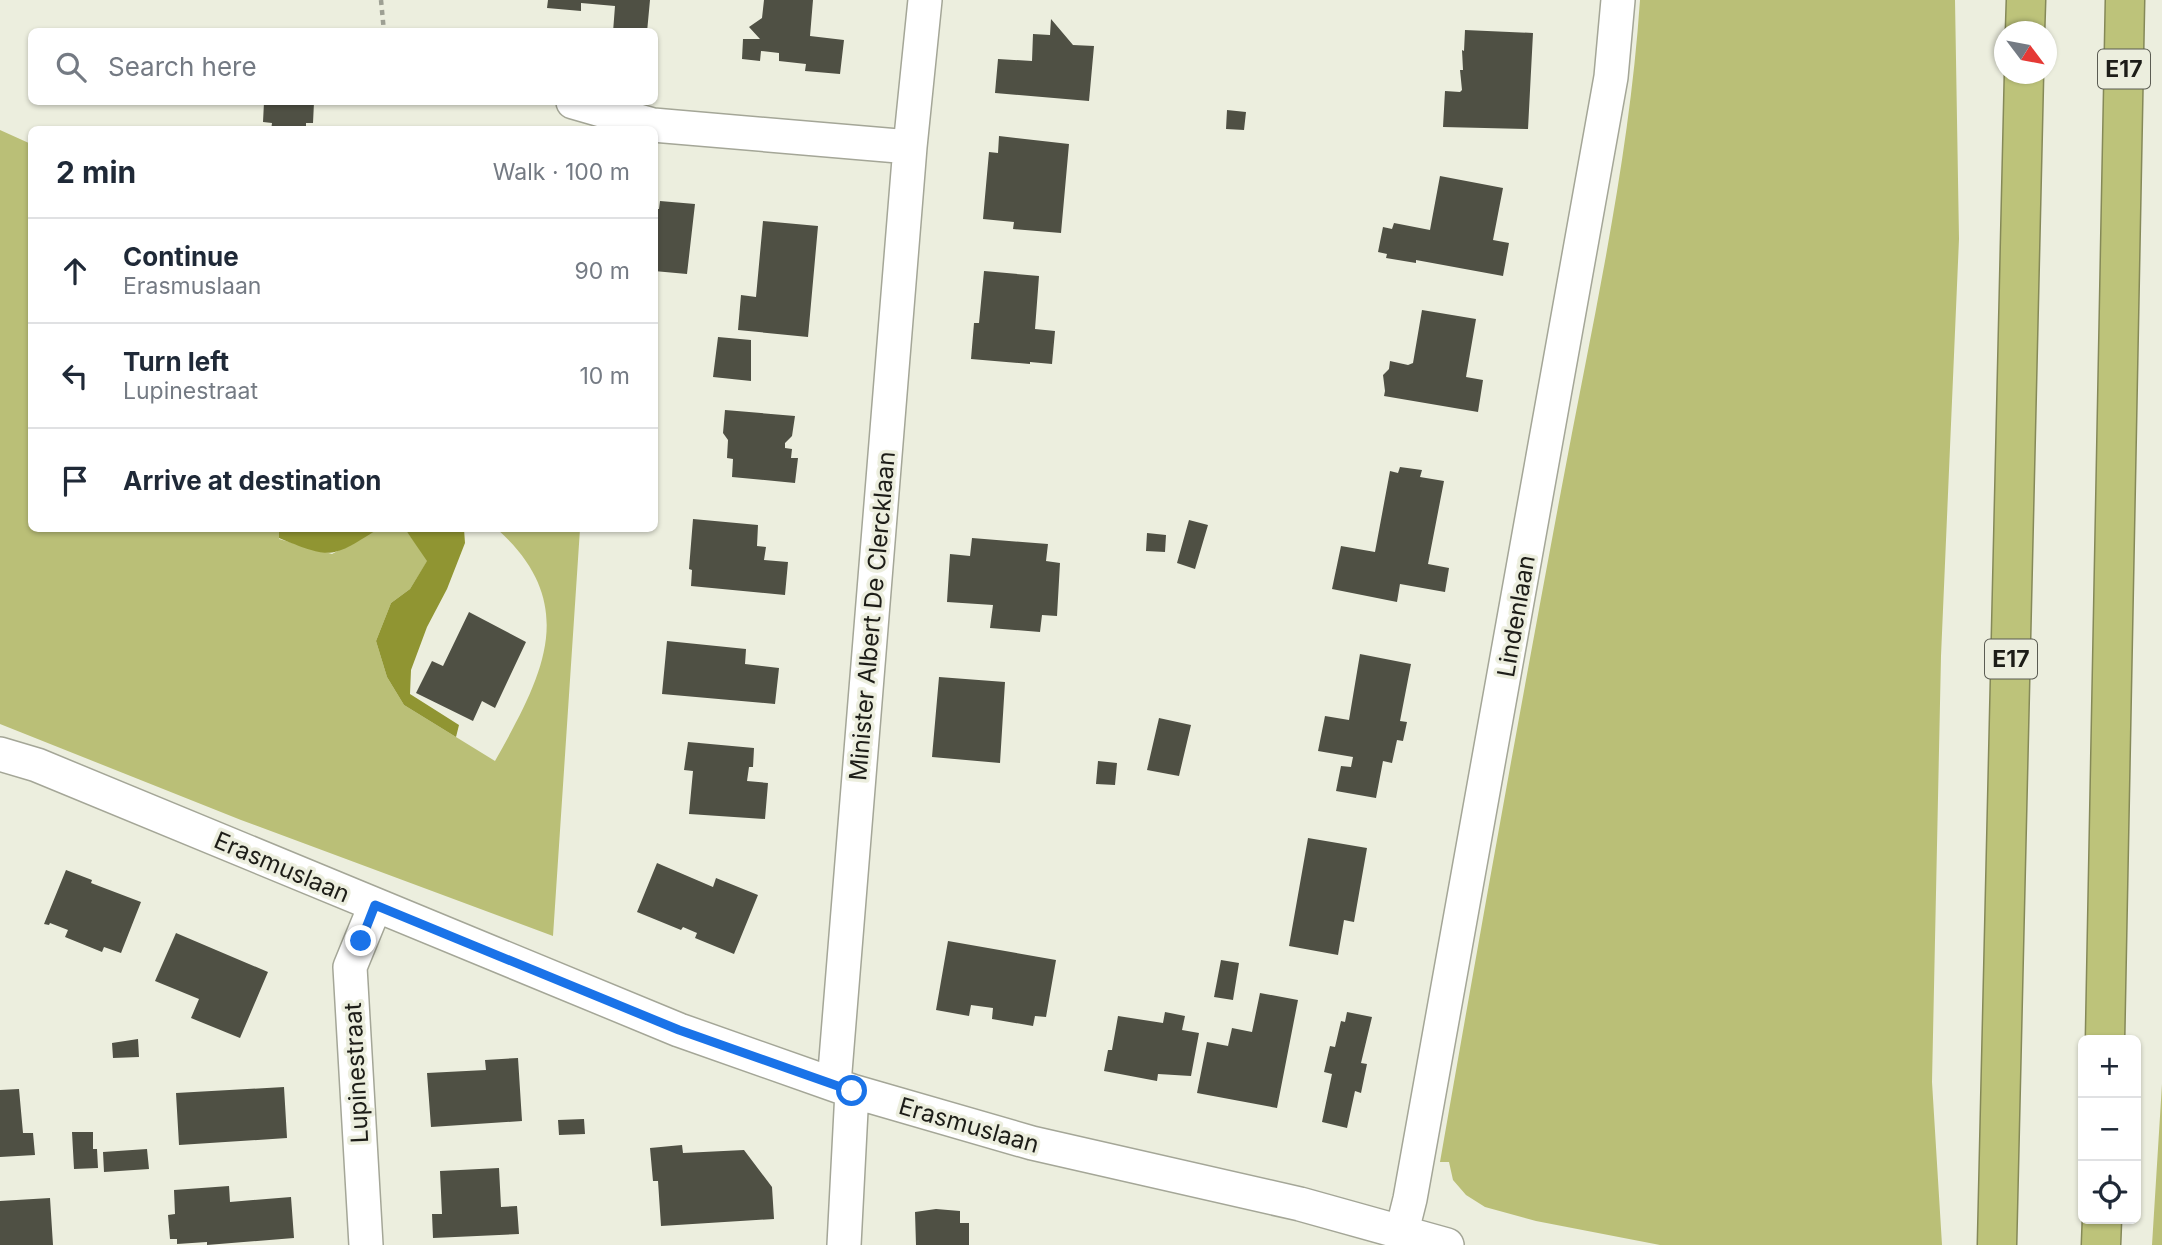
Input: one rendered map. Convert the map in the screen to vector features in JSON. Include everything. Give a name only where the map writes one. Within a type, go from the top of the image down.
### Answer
[{"type":"highway","points":[[2025,21],[2026,0]]},
{"type":"highway","name":"E17","points":[[2105,1035],[2125,0]]},
{"type":"highway","name":"E17","points":[[1997,1245],[2025,84]]},
{"type":"highway","points":[[2101,1245],[2102,1224]]},
{"type":"street","name":"Minister Albert De Clercklaan","points":[[844,1245],[843,1088],[910,147],[925,0]]},
{"type":"street","name":"Lindenlaan","points":[[1402,1231],[1558,382],[1611,77],[1618,0]]},
{"type":"street","points":[[583,105],[653,125],[910,147]]},
{"type":"street","name":"Erasmuslaan","points":[[0,754],[37,765],[679,1030],[843,1088],[1032,1143],[1300,1204],[1447,1245]]},
{"type":"street","name":"Lupinestraat","points":[[366,1245],[350,967],[375,905]]},
{"type":"path","points":[[381,0],[384,28]]},
{"type":"green space","points":[[1640,0],[1955,0],[1959,239],[1941,656],[1932,1082],[1942,1245],[1660,1245],[1536,1221],[1485,1207],[1466,1195],[1453,1180],[1449,1162],[1440,1162],[1530,659],[1608,247],[1627,124]]},
{"type":"green space","points":[[0,130],[28,143],[28,532],[279,532],[279,539],[332,554],[372,532],[407,532],[428,560],[410,589],[391,603],[376,641],[387,677],[404,705],[495,761],[527,700],[539,671],[546,642],[546,614],[539,586],[523,557],[500,532],[580,532],[553,936],[241,820],[0,724]]},
{"type":"green space","points":[[2162,1084],[2162,1245],[2152,1245]]},
{"type":"shaded area","points":[[279,532],[373,532],[340,551],[330,553],[310,550],[279,538]]},
{"type":"shaded area","points":[[407,532],[464,532],[465,543],[447,589],[427,627],[411,670],[410,694],[459,725],[456,737],[404,705],[387,677],[376,641],[391,603],[410,589],[427,561]]},
{"type":"building","points":[[548,0],[650,0],[647,28],[613,28],[615,6],[581,3],[581,11],[547,8]]},
{"type":"building","points":[[764,0],[813,0],[810,36],[844,40],[840,74],[805,71],[806,64],[779,61],[779,53],[761,51],[760,61],[742,59],[743,39],[760,39],[749,27],[762,18]]},
{"type":"building","points":[[1051,19],[1073,45],[1094,46],[1089,101],[995,93],[998,59],[1032,61],[1033,34],[1050,35]]},
{"type":"building","points":[[1465,30],[1533,33],[1528,129],[1443,127],[1445,91],[1462,90],[1460,70],[1463,70]]},
{"type":"building","points":[[264,105],[314,105],[313,123],[306,123],[306,126],[272,126],[272,123],[263,122]]},
{"type":"building","points":[[1227,110],[1246,112],[1244,130],[1226,129]]},
{"type":"building","points":[[999,136],[1069,144],[1061,233],[1013,229],[1014,222],[983,219],[989,152],[998,153]]},
{"type":"building","points":[[1440,176],[1503,188],[1493,240],[1509,243],[1503,276],[1416,260],[1416,263],[1386,258],[1387,254],[1378,252],[1383,227],[1392,229],[1394,223],[1430,230]]},
{"type":"building","points":[[660,201],[695,204],[687,274],[658,271]]},
{"type":"building","points":[[763,221],[818,226],[808,337],[738,330],[741,295],[756,297]]},
{"type":"building","points":[[984,271],[1039,276],[1035,329],[1055,331],[1052,364],[971,359],[974,323],[979,323]]},
{"type":"building","points":[[1422,310],[1476,319],[1466,377],[1483,380],[1478,412],[1384,396],[1383,375],[1389,369],[1390,361],[1408,365],[1413,363]]},
{"type":"building","points":[[718,337],[751,340],[751,381],[713,377]]},
{"type":"building","points":[[725,410],[795,416],[792,436],[785,443],[785,448],[792,449],[791,458],[798,458],[795,483],[732,477],[733,459],[727,458],[728,440],[723,433]]},
{"type":"building","points":[[1400,467],[1422,470],[1420,477],[1444,481],[1428,564],[1449,568],[1445,592],[1400,584],[1397,602],[1332,589],[1341,546],[1375,552],[1390,471],[1398,473]]},
{"type":"building","points":[[693,519],[758,525],[757,546],[766,547],[764,560],[788,562],[785,595],[691,586],[692,570],[689,569]]},
{"type":"building","points":[[1189,520],[1208,525],[1195,569],[1177,563]]},
{"type":"building","points":[[1147,533],[1166,535],[1165,552],[1146,551]]},
{"type":"building","points":[[972,538],[1048,544],[1046,561],[1060,563],[1057,616],[1042,615],[1040,632],[990,628],[993,605],[947,602],[950,554],[970,556]]},
{"type":"building","points":[[469,612],[526,642],[495,708],[482,701],[473,721],[416,693],[432,661],[443,666]]},
{"type":"building","points":[[667,641],[746,649],[745,664],[779,668],[775,704],[662,694]]},
{"type":"building","points":[[1360,654],[1411,664],[1400,721],[1407,722],[1403,741],[1397,740],[1392,763],[1383,761],[1376,798],[1336,791],[1341,766],[1351,767],[1353,757],[1318,751],[1325,716],[1349,720]]},
{"type":"building","points":[[939,677],[1005,682],[1000,763],[932,757]]},
{"type":"building","points":[[1159,718],[1191,725],[1179,776],[1147,770]]},
{"type":"building","points":[[688,742],[754,748],[753,767],[749,767],[747,781],[768,783],[765,819],[689,814],[693,771],[684,770]]},
{"type":"building","points":[[1098,761],[1117,763],[1115,785],[1096,784]]},
{"type":"building","points":[[1308,838],[1367,848],[1354,922],[1344,920],[1338,955],[1289,946]]},
{"type":"building","points":[[657,863],[713,887],[716,878],[758,895],[734,954],[695,938],[697,933],[683,927],[681,930],[637,912]]},
{"type":"building","points":[[66,870],[92,880],[91,883],[141,902],[121,953],[104,947],[102,952],[65,937],[68,930],[50,923],[44,924]]},
{"type":"building","points":[[176,933],[268,972],[240,1038],[191,1018],[199,999],[155,981]]},
{"type":"building","points":[[948,941],[1056,960],[1046,1017],[1035,1016],[1033,1026],[992,1019],[993,1008],[971,1005],[969,1016],[936,1010]]},
{"type":"building","points":[[1221,960],[1239,963],[1233,1000],[1214,997]]},
{"type":"building","points":[[1260,993],[1298,1000],[1277,1108],[1197,1093],[1207,1042],[1228,1046],[1232,1028],[1252,1032]]},
{"type":"building","points":[[1165,1012],[1185,1016],[1182,1030],[1199,1033],[1191,1076],[1158,1074],[1157,1081],[1104,1071],[1108,1050],[1112,1050],[1118,1016],[1163,1023]]},
{"type":"building","points":[[1347,1012],[1372,1017],[1361,1063],[1367,1064],[1361,1093],[1355,1091],[1347,1128],[1322,1122],[1332,1074],[1324,1072],[1330,1046],[1335,1047],[1341,1021],[1345,1022]]},
{"type":"building","points":[[138,1039],[139,1057],[113,1058],[112,1043]]},
{"type":"building","points":[[518,1058],[522,1121],[431,1127],[427,1073],[486,1070],[485,1060]]},
{"type":"building","points":[[284,1087],[287,1138],[179,1145],[176,1093]]},
{"type":"building","points":[[19,1089],[23,1133],[33,1133],[35,1155],[0,1157],[0,1090]]},
{"type":"building","points":[[584,1119],[585,1134],[559,1135],[558,1120]]},
{"type":"building","points":[[72,1132],[93,1132],[93,1149],[97,1149],[98,1168],[74,1169]]},
{"type":"building","points":[[682,1145],[683,1153],[744,1150],[772,1187],[774,1219],[661,1226],[658,1181],[653,1181],[650,1148]]},
{"type":"building","points":[[147,1149],[149,1169],[104,1172],[103,1152]]},
{"type":"building","points":[[499,1168],[501,1207],[517,1206],[519,1234],[433,1238],[432,1214],[442,1214],[440,1171]]},
{"type":"building","points":[[229,1186],[230,1202],[291,1197],[294,1238],[207,1245],[207,1242],[177,1244],[177,1239],[170,1239],[168,1215],[175,1214],[174,1190]]},
{"type":"building","points":[[50,1198],[53,1245],[0,1245],[0,1201]]},
{"type":"building","points":[[936,1209],[960,1211],[960,1223],[969,1223],[969,1245],[916,1245],[915,1212]]},
{"type":"route","points":[[361,941],[375,905],[679,1030],[852,1091]]}]
